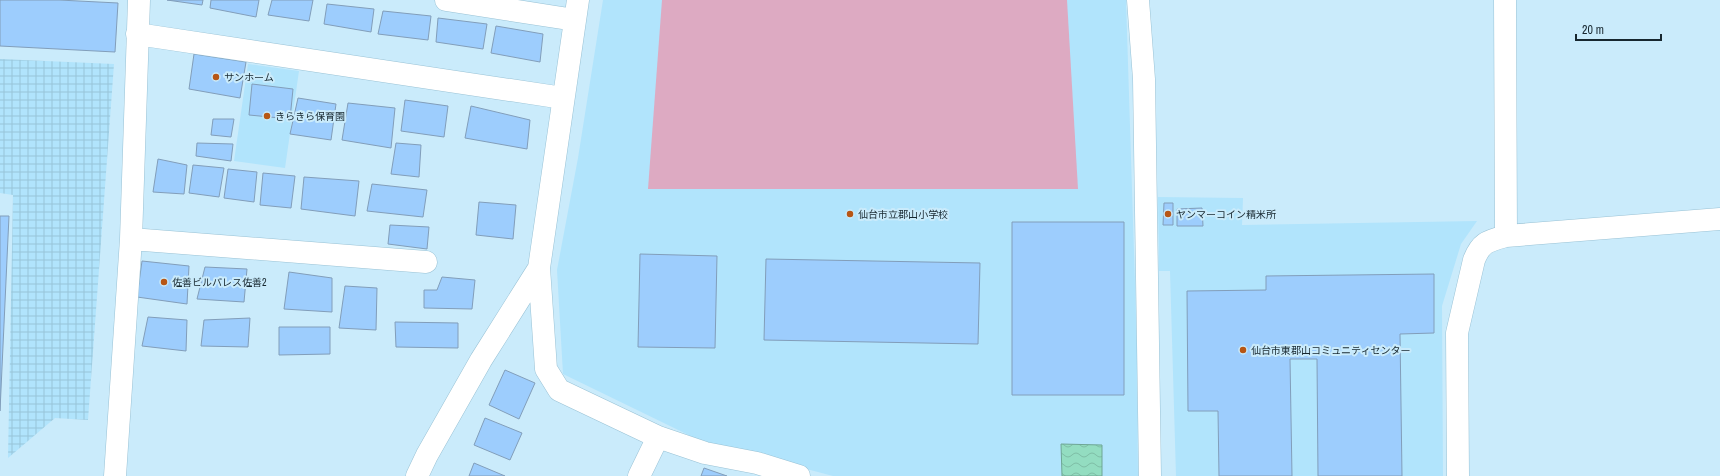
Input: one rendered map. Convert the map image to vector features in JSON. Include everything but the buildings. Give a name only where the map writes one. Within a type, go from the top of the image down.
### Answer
[{"type":"street","points":[[115,476],[131,239],[139,0]]},
{"type":"street","points":[[446,0],[576,10],[539,268],[546,369],[559,390],[658,437],[705,453],[756,463],[799,476]]},
{"type":"street","points":[[1138,0],[1144,79],[1150,476]]},
{"type":"street","points":[[1505,0],[1506,236]]},
{"type":"street","points":[[137,34],[563,98]]},
{"type":"street","points":[[1458,476],[1457,333],[1478,250],[1486,242],[1506,236],[1720,219]]},
{"type":"street","points":[[131,239],[426,262]]},
{"type":"street","points":[[417,476],[427,455],[481,360],[539,268]]},
{"type":"street","points":[[640,476],[658,437]]},
{"type":"shaded area","name":"仙台市立郡山小学校","points":[[603,0],[1126,0],[1137,347],[1138,476],[833,476],[707,444],[563,374],[557,270],[578,158]]},
{"type":"shaded area","points":[[662,0],[1067,0],[1078,189],[648,189]]},
{"type":"shaded area","points":[[0,59],[114,64],[88,420],[55,418],[8,458],[13,195],[0,193]]},
{"type":"shaded area","name":"きらきら保育園","points":[[248,64],[299,71],[285,168],[234,161]]},
{"type":"shaded area","points":[[1158,197],[1243,198],[1242,225],[1477,221],[1461,244],[1442,306],[1443,476],[1176,476],[1170,271],[1159,271]]},
{"type":"water","points":[[1061,444],[1102,445],[1102,476],[1062,476]]},
{"type":"place","name":"サンホーム","points":[[216,77]]},
{"type":"place","name":"きらきら保育園","points":[[267,116]]},
{"type":"place","name":"仙台市立郡山小学校","points":[[850,214]]},
{"type":"place","name":"ヤンマーコイン精米所","points":[[1168,214]]},
{"type":"place","name":"佐善ビルパレス佐善2","points":[[164,282]]},
{"type":"place","name":"仙台市東郡山コミュニティセンター","points":[[1243,350]]}]
